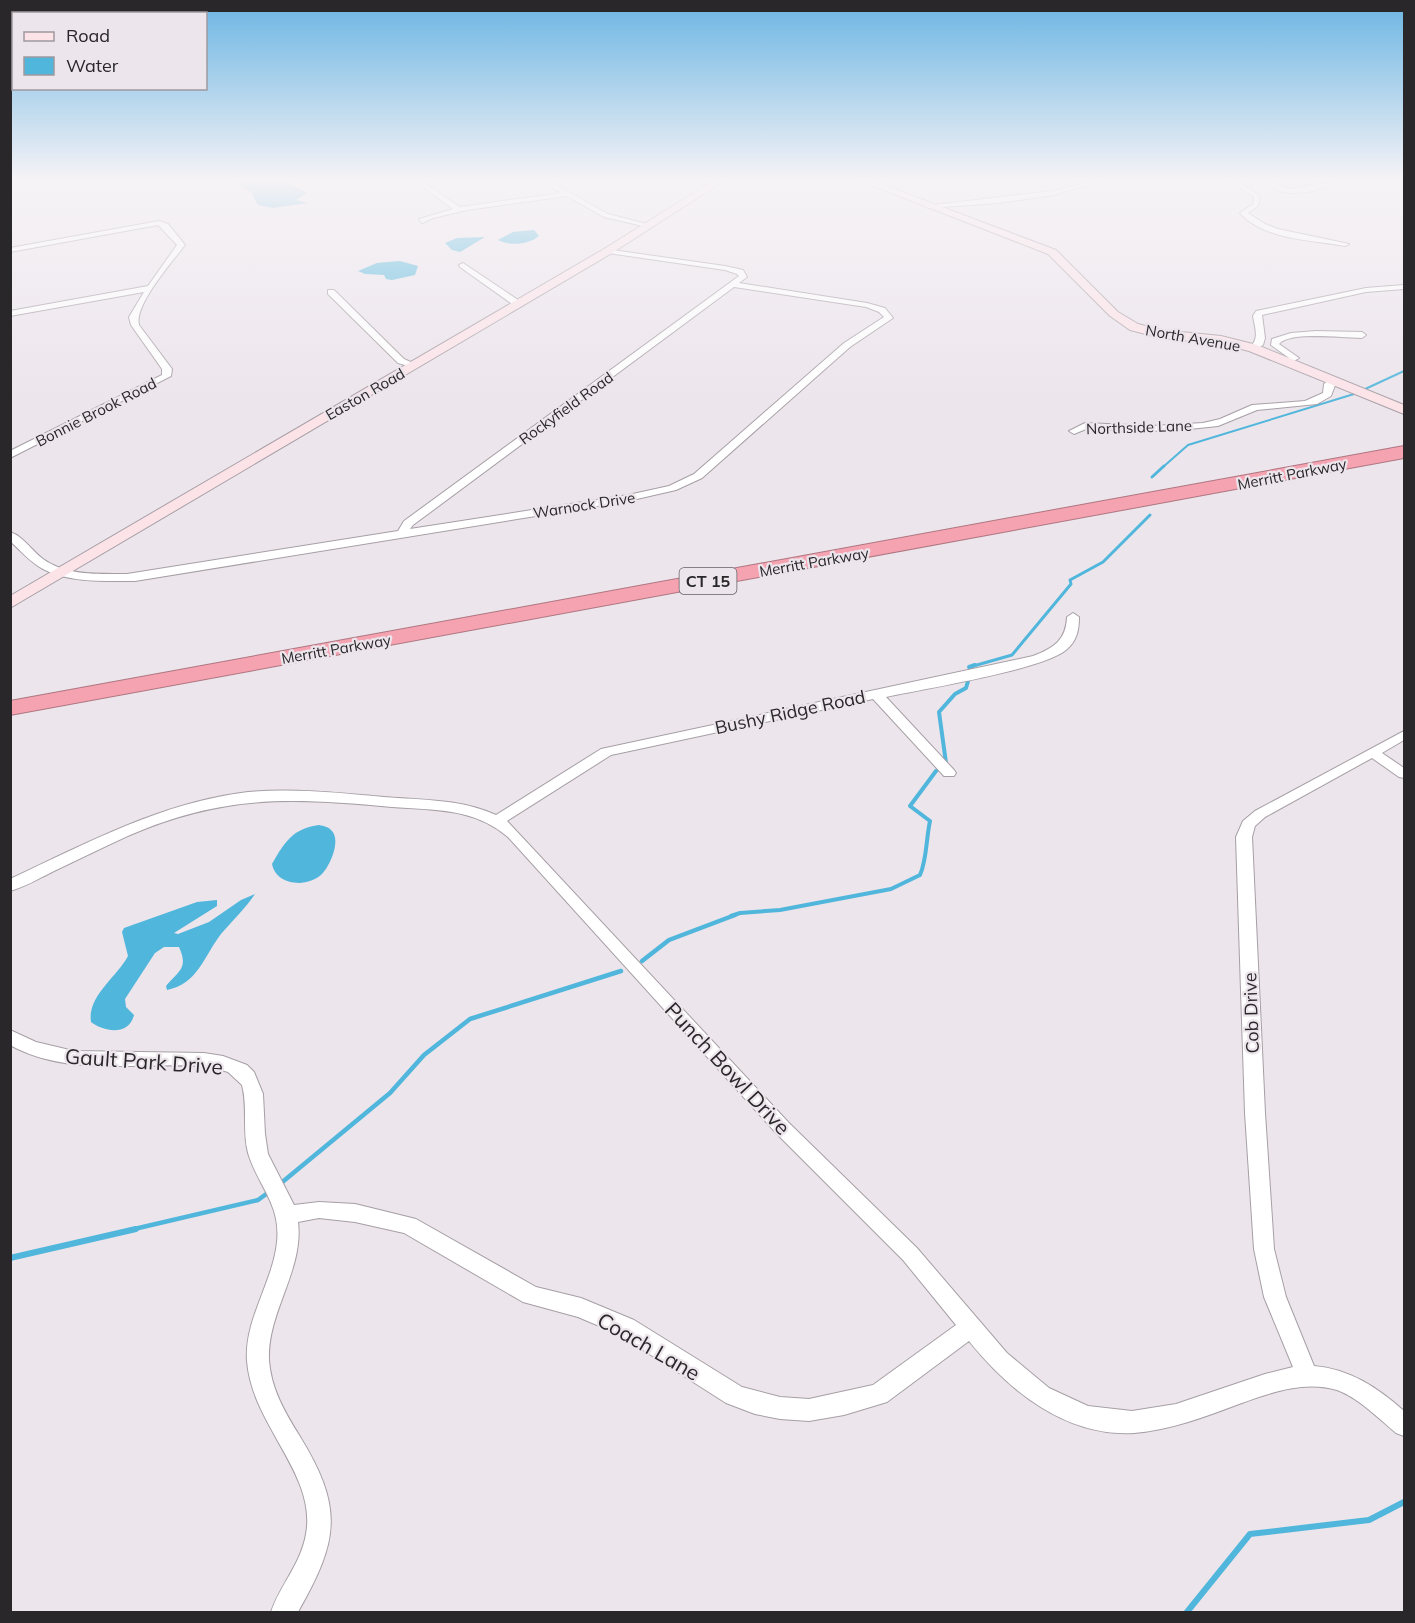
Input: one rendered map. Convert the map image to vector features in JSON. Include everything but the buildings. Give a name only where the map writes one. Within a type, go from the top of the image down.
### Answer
[{"type":"highway","name":"Merritt Parkway","points":[[10,697],[1404,445]]},
{"type":"highway","name":"Merritt Parkway","points":[[10,708],[1404,452]]},
{"type":"main road","name":"Easton Road","points":[[10,603],[597,258]]},
{"type":"main road","name":"North Avenue","points":[[1058,258],[1114,314],[1134,327],[1161,334],[1221,340],[1253,348],[1404,410]]},
{"type":"street","name":"Bonnie Brook Road","points":[[10,455],[166,376],[167,369],[133,320],[138,305],[173,258]]},
{"type":"street","points":[[653,258],[734,270],[743,277],[734,285]]},
{"type":"street","points":[[464,265],[518,304]]},
{"type":"street","name":"Warnock Drive","points":[[63,572],[118,577],[147,575],[645,495],[687,482],[713,463],[847,345],[889,318],[882,310],[867,305],[734,285]]},
{"type":"street","name":"Rockyfield Road","points":[[402,535],[408,523],[734,285]]},
{"type":"street","points":[[1253,348],[1259,345],[1261,339],[1257,316],[1259,313],[1366,290],[1404,287]]},
{"type":"street","points":[[10,314],[150,288]]},
{"type":"street","points":[[332,293],[401,361],[412,366]]},
{"type":"street","points":[[1287,362],[1295,358],[1275,345],[1277,338],[1290,335],[1362,335]]},
{"type":"street","name":"Northside Lane","points":[[1074,431],[1085,426],[1158,428],[1219,423],[1247,408],[1321,399],[1328,394],[1332,380]]},
{"type":"street","points":[[10,535],[48,567],[63,572]]},
{"type":"street","name":"Bushy Ridge Road","points":[[498,820],[593,758],[606,752],[1001,668],[1056,652],[1069,640],[1074,626],[1073,617]]},
{"type":"street","points":[[876,694],[945,768]]},
{"type":"street","name":"Cob Drive","points":[[1307,1375],[1275,1297],[1264,1249],[1254,1103],[1244,837],[1248,824],[1260,813],[1404,735]]},
{"type":"street","points":[[1372,752],[1404,774]]},
{"type":"street","name":"Punch Bowl Drive","points":[[10,886],[156,819],[205,805],[246,797],[304,795],[431,806],[471,811],[498,820],[519,840],[791,1136],[911,1256],[969,1328],[1000,1362],[1043,1396],[1074,1413],[1107,1422],[1133,1423],[1164,1419],[1270,1382],[1307,1375],[1337,1380],[1354,1387],[1404,1425]]},
{"type":"street","name":"Gault Park Drive","points":[[10,1036],[32,1049],[57,1056],[220,1062],[237,1069],[248,1077],[252,1085],[256,1145],[286,1211],[287,1245],[261,1336],[258,1368],[264,1397],[276,1422],[313,1482],[319,1500],[320,1520],[315,1550],[302,1581],[284,1612]]},
{"type":"street","name":"Coach Lane","points":[[286,1211],[343,1212],[409,1225],[531,1295],[581,1308],[626,1327],[734,1395],[780,1408],[819,1409],[864,1400],[879,1394],[969,1328]]},
{"type":"water","points":[[400,261],[418,266],[415,275],[392,280],[386,279],[384,275],[365,274],[358,271],[377,263]]},
{"type":"water","points":[[319,825],[331,830],[335,841],[331,860],[322,874],[301,883],[286,881],[280,877],[272,864],[285,843],[302,829]]},
{"type":"water","points":[[255,894],[221,934],[199,968],[186,982],[167,990],[166,986],[181,969],[183,960],[179,947],[164,947],[155,953],[125,999],[126,1007],[134,1015],[131,1022],[122,1029],[109,1030],[91,1022],[91,1013],[98,995],[128,956],[122,932],[124,928],[197,902],[217,900],[217,906],[174,933],[178,934],[209,922],[241,900]]},
{"type":"waterway","points":[[1363,390],[1404,371]]},
{"type":"waterway","points":[[1163,467],[1188,445],[1354,394]]},
{"type":"waterway","points":[[1152,477],[1164,466]]},
{"type":"waterway","points":[[970,667],[1012,655],[1071,584],[1070,580],[1103,562],[1150,515]]},
{"type":"waterway","points":[[969,667],[975,665]]},
{"type":"waterway","points":[[731,916],[740,913],[780,910],[891,889],[920,875],[930,821],[910,806],[936,771],[946,763],[939,712],[955,694],[966,688],[969,678]]},
{"type":"waterway","points":[[642,961],[669,940],[735,915]]},
{"type":"waterway","points":[[280,1184],[390,1093],[424,1055],[470,1019],[621,971]]},
{"type":"waterway","points":[[130,1230],[258,1200],[269,1192]]},
{"type":"waterway","points":[[10,1258],[136,1229]]},
{"type":"waterway","points":[[1187,1612],[1250,1534],[1369,1520],[1404,1502]]}]
